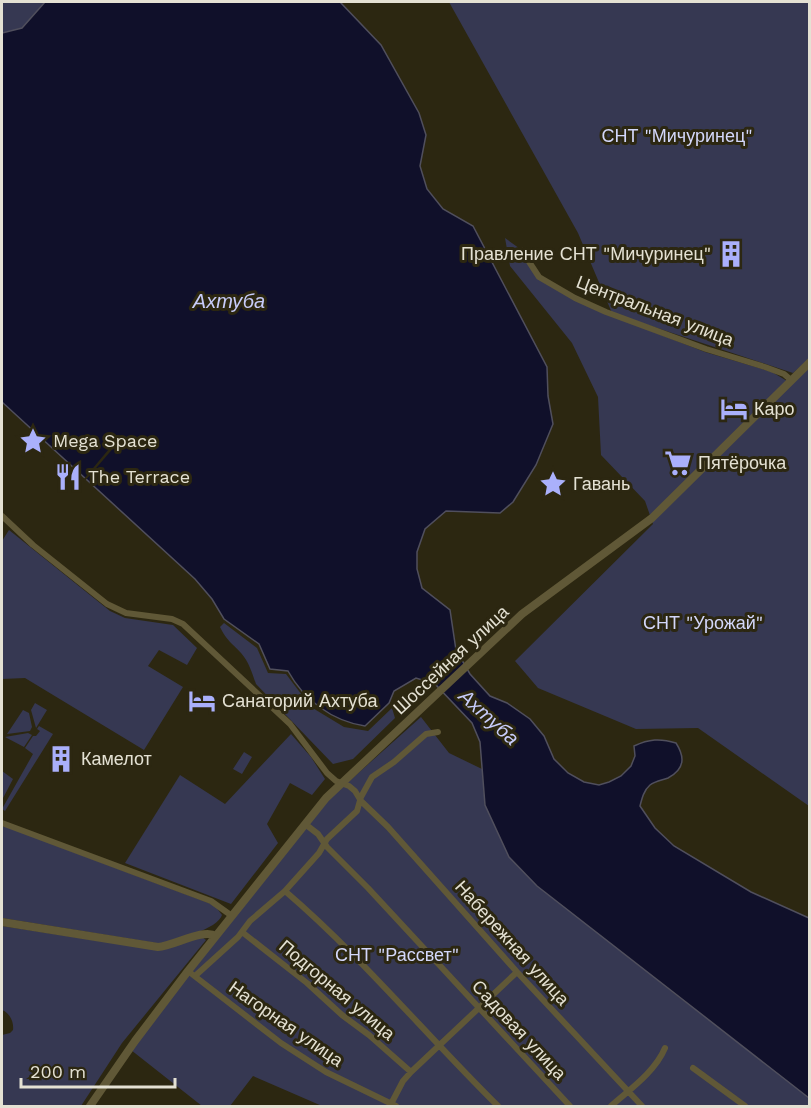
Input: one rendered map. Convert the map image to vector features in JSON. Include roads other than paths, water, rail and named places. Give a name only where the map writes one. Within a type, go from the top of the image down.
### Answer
[{"type":"street","name":"Центральная улица","points":[[522,251],[539,277],[575,298],[695,345],[784,374],[791,380]]},
{"type":"street","name":"Шоссейная улица","points":[[90,1107],[135,1041],[192,973],[216,936],[326,798],[530,607],[652,518],[810,362]]},
{"type":"street","points":[[2,516],[33,545],[116,610],[172,619],[183,624],[290,724],[327,773],[342,784]]},
{"type":"street","points":[[192,973],[242,932],[250,921],[285,891],[319,853],[324,842],[357,811],[360,799],[372,777],[394,762],[426,734],[438,732]]},
{"type":"street","name":"Набережная улица","points":[[342,784],[349,786],[388,827],[517,972],[642,1107]]},
{"type":"street","points":[[2,823],[211,901],[232,916]]},
{"type":"street","name":"Садовая улица","points":[[305,824],[570,1107]]},
{"type":"street","points":[[285,891],[384,985],[498,1107]]},
{"type":"street","points":[[2,921],[158,946],[169,945],[207,933],[216,936]]},
{"type":"street","name":"Подгорная улица","points":[[242,932],[307,983],[342,1016],[369,1035],[411,1072]]},
{"type":"street","points":[[394,1105],[404,1081],[411,1072],[517,972]]},
{"type":"street","name":"Нагорная улица","points":[[192,973],[281,1043],[326,1072],[394,1105]]},
{"type":"street","points":[[611,1107],[660,1059],[665,1048]]},
{"type":"street","points":[[693,1068],[745,1107]]},
{"type":"water","name":"Ахтуба","points":[[45,2],[340,2],[381,45],[419,113],[426,135],[420,166],[427,189],[443,209],[473,226],[547,367],[548,396],[553,424],[536,465],[513,502],[500,513],[446,511],[425,529],[417,552],[417,569],[422,588],[450,610],[456,650],[470,674],[490,696],[507,703],[530,719],[544,736],[554,759],[568,773],[584,782],[599,785],[621,776],[631,766],[635,756],[634,746],[655,740],[676,743],[682,758],[678,771],[648,787],[643,794],[640,806],[655,828],[674,846],[751,892],[809,918],[809,1098],[537,886],[509,857],[485,805],[480,742],[472,723],[435,684],[416,678],[394,691],[389,703],[365,726],[341,719],[320,708],[302,691],[288,671],[270,669],[259,644],[224,619],[212,599],[195,579],[2,402],[2,33],[22,28]]},
{"type":"place","name":"Правление СНТ \"Мичуринец\"","points":[[731,254]]},
{"type":"place","name":"Каро","points":[[734,409]]},
{"type":"place","name":"Mega Space","points":[[33,441]]},
{"type":"place","name":"Пятёрочка","points":[[678,463]]},
{"type":"place","name":"The Terrace","points":[[68,477]]},
{"type":"place","name":"Гавань","points":[[553,484]]},
{"type":"place","name":"Санаторий Ахтуба","points":[[202,701]]},
{"type":"place","name":"Камелот","points":[[61,759]]},
{"type":"park label","name":"СНТ \"Мичуринец\"","points":[[677,136]]},
{"type":"park label","name":"СНТ \"Урожай\"","points":[[703,623]]},
{"type":"park label","name":"СНТ \"Рассвет\"","points":[[397,955]]}]
